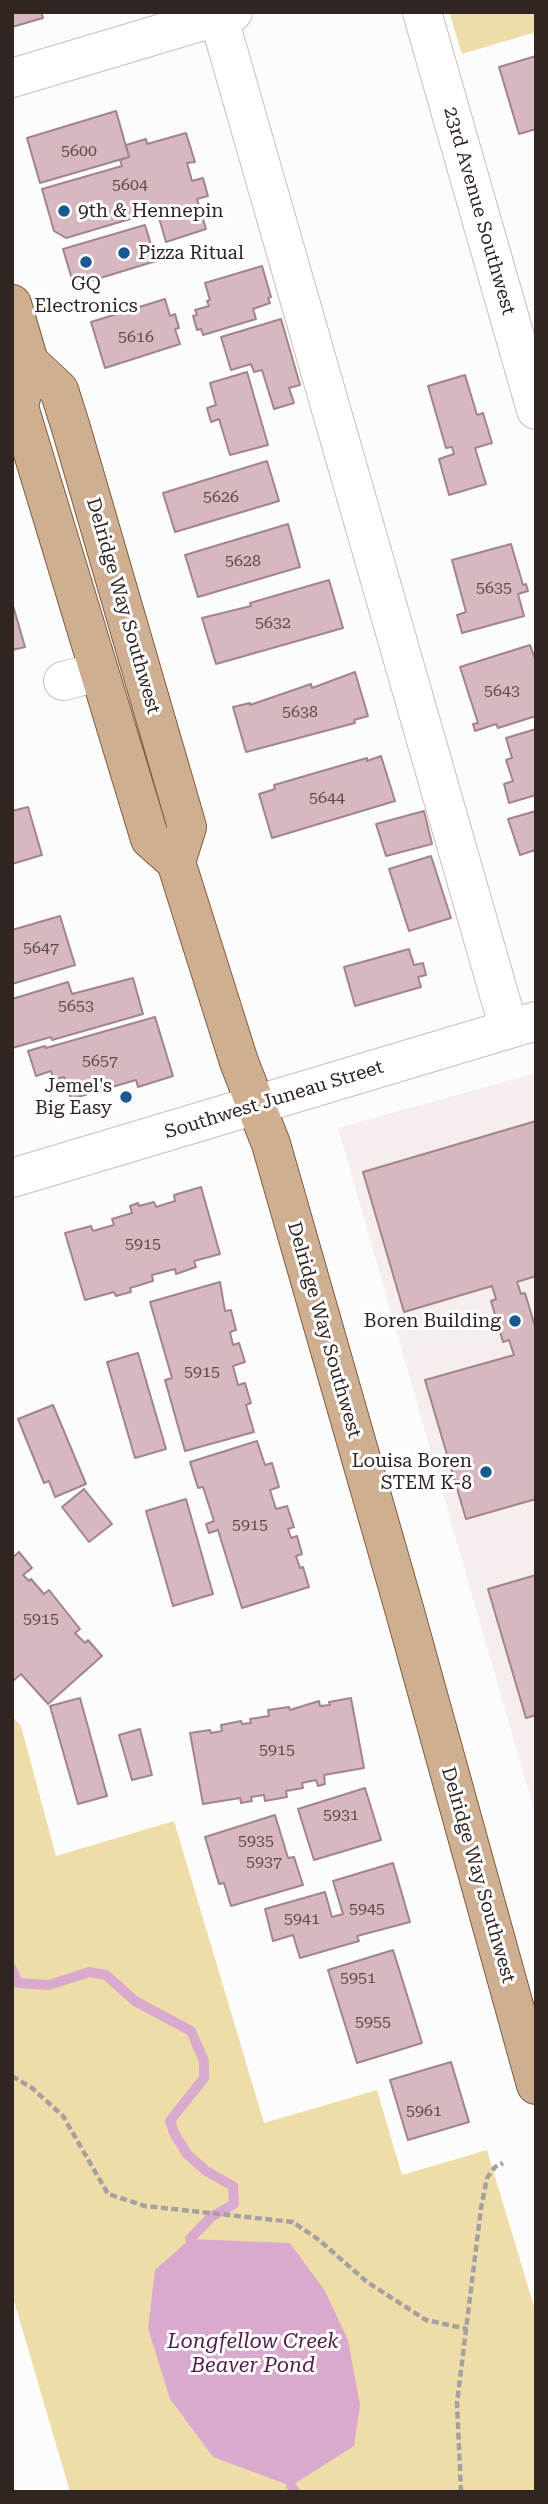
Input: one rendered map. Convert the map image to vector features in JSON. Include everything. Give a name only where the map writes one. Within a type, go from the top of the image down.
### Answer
[{"type":"main road","points":[[12,304],[29,362],[19,407],[80,676],[150,839],[176,862]]},
{"type":"main road","name":"Delridge Way Southwest","points":[[29,362],[59,390],[71,428],[187,827],[176,862],[256,1107],[271,1144],[536,2085]]},
{"type":"street","name":"23rd Avenue Southwest","points":[[422,12],[536,410]]},
{"type":"street","points":[[12,78],[223,14],[522,1025]]},
{"type":"street","name":"Southwest Juneau Street","points":[[12,1178],[256,1107],[522,1025]]},
{"type":"path","points":[[12,2076],[32,2088],[63,2116],[108,2194],[145,2206],[293,2222],[319,2240],[368,2283],[426,2320],[467,2329]]},
{"type":"path","points":[[461,2492],[457,2403],[485,2188],[491,2173],[503,2163]]},
{"type":"shaded area","points":[[449,12],[536,12],[536,32],[462,54]]},
{"type":"shaded area","name":"Louisa Boren STEM K-8","points":[[536,1073],[536,1817],[338,1128]]},
{"type":"shaded area","points":[[12,1716],[21,1726],[56,1856],[174,1821],[264,2123],[377,2090],[402,2175],[487,2150],[536,2313],[536,2492],[70,2492],[12,2294]]},
{"type":"water","name":"Longfellow Creek Beaver Pond","points":[[190,2239],[290,2243],[325,2291],[348,2340],[360,2405],[354,2446],[291,2486],[213,2457],[170,2399],[148,2328],[155,2270]]},
{"type":"building","points":[[12,12],[41,12],[43,18],[12,27]]},
{"type":"building","points":[[536,56],[536,129],[519,134],[499,67]]},
{"type":"building","points":[[116,111],[129,157],[40,183],[27,138]]},
{"type":"building","points":[[186,133],[195,162],[187,163],[192,181],[203,178],[208,196],[197,199],[206,229],[166,242],[157,211],[66,238],[54,231],[42,189],[122,166],[120,160],[129,157],[126,145],[146,139],[147,144]]},
{"type":"building","points":[[145,225],[156,261],[74,286],[63,249]]},
{"type":"building","points":[[262,266],[271,297],[268,298],[270,303],[253,309],[256,319],[203,335],[201,329],[197,330],[193,316],[197,315],[195,310],[209,306],[205,283]]},
{"type":"building","points":[[165,299],[170,316],[175,314],[179,328],[175,329],[180,344],[105,368],[91,322]]},
{"type":"building","points":[[281,319],[300,385],[289,388],[294,403],[274,409],[262,370],[254,372],[251,364],[231,370],[221,337]]},
{"type":"building","points":[[247,372],[268,445],[230,455],[219,419],[211,422],[207,408],[216,405],[210,383]]},
{"type":"building","points":[[465,375],[477,415],[483,413],[492,443],[475,448],[486,484],[449,495],[439,459],[454,454],[452,447],[446,448],[428,386]]},
{"type":"building","points":[[267,461],[279,501],[175,532],[163,493]]},
{"type":"building","points":[[288,524],[300,567],[198,597],[185,555]]},
{"type":"building","points":[[511,544],[523,585],[526,584],[528,591],[518,594],[524,616],[462,633],[457,615],[466,612],[452,560]]},
{"type":"building","points":[[329,580],[343,628],[216,664],[202,618],[251,606],[250,603]]},
{"type":"building","points":[[12,602],[25,647],[12,650]]},
{"type":"building","points":[[530,645],[536,662],[536,716],[498,728],[496,724],[475,731],[473,724],[478,723],[460,667]]},
{"type":"building","points":[[355,672],[368,716],[354,720],[355,723],[246,752],[233,707],[250,705],[311,684],[312,688]]},
{"type":"building","points":[[536,729],[536,795],[509,803],[504,784],[513,781],[506,760],[512,758],[506,738]]},
{"type":"building","points":[[381,756],[395,801],[272,838],[259,794],[275,789],[274,785]]},
{"type":"building","points":[[28,807],[42,855],[12,864],[12,811]]},
{"type":"building","points":[[424,811],[432,844],[386,856],[376,824]]},
{"type":"building","points":[[536,811],[536,853],[535,850],[520,855],[508,819]]},
{"type":"building","points":[[431,856],[451,918],[409,931],[389,869]]},
{"type":"building","points":[[60,916],[75,965],[12,984],[12,930]]},
{"type":"building","points":[[409,949],[414,965],[423,963],[426,975],[418,977],[421,987],[355,1006],[344,967]]},
{"type":"building","points":[[133,978],[143,1014],[52,1040],[51,1037],[12,1048],[12,999],[68,982],[72,994]]},
{"type":"building","points":[[155,1017],[173,1076],[138,1087],[136,1080],[71,1099],[64,1077],[54,1080],[51,1071],[36,1076],[28,1051]]},
{"type":"building","name":"Boren Building","points":[[536,1121],[536,1276],[517,1282],[521,1294],[525,1293],[536,1330],[536,1499],[466,1519],[425,1380],[514,1355],[509,1340],[503,1342],[491,1301],[496,1299],[492,1286],[404,1312],[363,1172]]},
{"type":"building","points":[[201,1187],[220,1254],[194,1261],[196,1267],[176,1274],[175,1269],[152,1275],[153,1281],[130,1288],[131,1292],[116,1296],[114,1292],[85,1300],[65,1233],[91,1226],[93,1231],[114,1225],[112,1219],[132,1213],[130,1206],[154,1202],[156,1207],[175,1201],[174,1195]]},
{"type":"building","points":[[220,1282],[225,1311],[231,1310],[236,1330],[230,1332],[233,1345],[239,1343],[245,1362],[233,1366],[238,1385],[245,1383],[251,1403],[246,1405],[254,1432],[185,1451],[165,1380],[172,1378],[150,1302]]},
{"type":"building","points":[[138,1353],[166,1449],[135,1458],[107,1362]]},
{"type":"building","points":[[53,1405],[86,1484],[55,1497],[49,1481],[44,1483],[18,1419]]},
{"type":"building","points":[[257,1441],[265,1465],[272,1463],[279,1487],[270,1490],[276,1509],[287,1506],[294,1527],[288,1529],[291,1538],[297,1536],[302,1554],[296,1556],[300,1568],[303,1567],[309,1587],[242,1608],[218,1530],[209,1533],[206,1524],[214,1521],[203,1487],[198,1488],[190,1462]]},
{"type":"building","points":[[84,1489],[112,1524],[89,1542],[62,1507]]},
{"type":"building","points":[[186,1499],[213,1594],[173,1606],[146,1511]]},
{"type":"building","points":[[19,1552],[32,1568],[23,1575],[29,1581],[31,1579],[44,1594],[49,1590],[80,1629],[75,1633],[85,1643],[88,1640],[102,1656],[48,1704],[21,1674],[14,1680],[12,1678],[12,1558]]},
{"type":"building","points":[[536,1575],[536,1715],[526,1718],[488,1589]]},
{"type":"building","points":[[80,1698],[107,1796],[78,1804],[50,1706]]},
{"type":"building","points":[[351,1698],[364,1768],[324,1775],[325,1784],[318,1786],[316,1780],[302,1783],[303,1788],[286,1791],[287,1797],[265,1801],[264,1795],[251,1797],[252,1801],[241,1803],[240,1798],[203,1804],[190,1733],[222,1731],[221,1725],[241,1721],[242,1724],[251,1723],[250,1719],[269,1716],[268,1710],[289,1707],[290,1710],[319,1701],[320,1706],[330,1705],[329,1702]]},
{"type":"building","points":[[140,1729],[152,1775],[132,1780],[119,1735]]},
{"type":"building","points":[[365,1788],[381,1840],[314,1860],[298,1809]]},
{"type":"building","points":[[275,1815],[288,1858],[294,1857],[303,1885],[231,1906],[224,1883],[219,1884],[205,1837]]},
{"type":"building","points":[[393,1863],[410,1922],[357,1936],[359,1941],[300,1958],[293,1935],[273,1941],[265,1909],[325,1892],[332,1917],[343,1914],[333,1881]]},
{"type":"building","points":[[393,1950],[422,2043],[357,2063],[328,1970]]},
{"type":"building","points":[[451,2062],[469,2122],[408,2140],[390,2080]]},
{"type":"waterway","points":[[12,1969],[18,1983],[49,1985],[89,1972],[106,1975],[135,2001],[191,2031],[204,2061],[204,2078],[170,2121],[187,2154],[206,2171],[233,2186],[234,2204],[211,2217],[190,2239]]},
{"type":"waterway","points":[[291,2486],[295,2492]]},
{"type":"place","name":"9th & Hennepin","points":[[64,211]]},
{"type":"place","name":"Pizza Ritual","points":[[124,253]]},
{"type":"place","name":"GQ Electronics","points":[[86,262]]},
{"type":"place","name":"Jemel's Big Easy","points":[[126,1097]]},
{"type":"place","name":"Boren Building","points":[[515,1321]]},
{"type":"place","name":"Louisa Boren STEM K-8","points":[[486,1472]]}]
